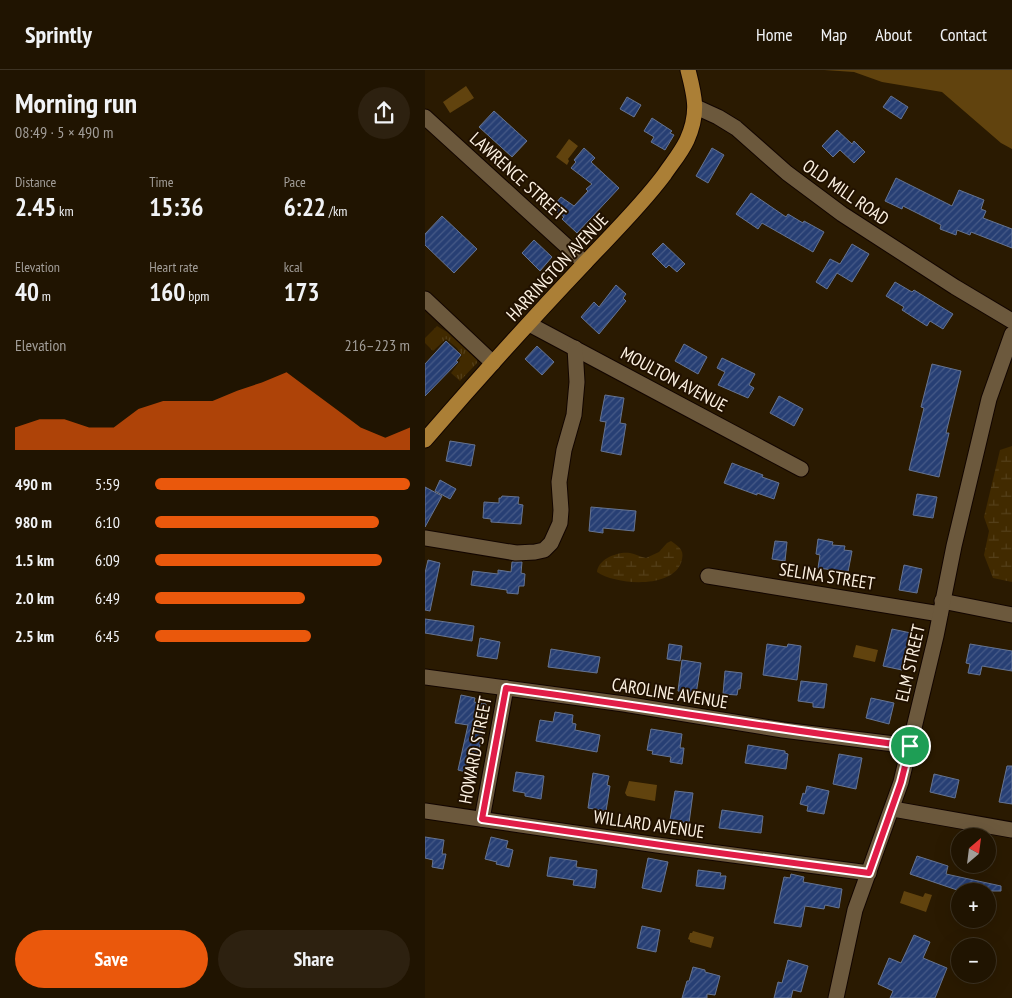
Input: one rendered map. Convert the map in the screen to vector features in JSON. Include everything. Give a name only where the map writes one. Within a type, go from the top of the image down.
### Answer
[{"type":"main road","points":[[688,70],[696,107]]},
{"type":"main road","name":"HARRINGTON AVENUE","points":[[425,440],[493,363],[649,194],[679,155],[691,130],[696,107]]},
{"type":"street","name":"OLD MILL ROAD","points":[[696,107],[719,117],[736,128],[796,180],[842,214],[955,287],[1012,321]]},
{"type":"street","name":"LAWRENCE STREET","points":[[425,118],[585,263]]},
{"type":"street","points":[[425,299],[493,363]]},
{"type":"street","name":"MOULTON AVENUE","points":[[529,324],[801,469]]},
{"type":"street","name":"ELM STREET","points":[[836,998],[855,910],[893,809],[901,782],[989,399],[1012,334]]},
{"type":"street","points":[[425,538],[516,553],[538,552],[551,543],[560,523],[559,482],[575,406],[577,382],[575,348]]},
{"type":"street","name":"SELINA STREET","points":[[708,576],[941,608],[1012,615]]},
{"type":"street","name":"CAROLINE AVENUE","points":[[425,677],[624,704],[783,730],[910,746]]},
{"type":"street","name":"HOWARD STREET","points":[[482,819],[506,688]]},
{"type":"street","points":[[893,809],[1012,830]]},
{"type":"street","name":"WILLARD AVENUE","points":[[425,811],[869,873]]},
{"type":"green space","points":[[437,326],[447,332],[477,360],[477,363],[460,381],[451,373],[462,356],[457,348],[446,339],[433,351],[425,343],[425,338]]},
{"type":"green space","points":[[1012,446],[1012,582],[993,578],[984,555],[989,531],[984,517],[1000,450]]},
{"type":"green space","points":[[671,541],[681,550],[683,555],[681,563],[675,571],[666,577],[655,581],[629,582],[617,580],[597,572],[601,563],[609,557],[620,553],[630,553],[646,558],[659,552]]},
{"type":"shaded area","points":[[824,70],[1012,70],[1012,149],[1001,143],[942,92],[882,82],[854,72]]},
{"type":"shaded area","points":[[466,86],[474,98],[450,113],[443,102]]},
{"type":"shaded area","points":[[569,139],[578,146],[568,159],[567,165],[556,157]]},
{"type":"shaded area","points":[[856,645],[878,650],[875,662],[853,657]]},
{"type":"shaded area","points":[[629,781],[657,785],[655,801],[627,796],[625,793]]},
{"type":"shaded area","points":[[904,891],[923,897],[925,893],[932,895],[926,912],[900,903]]},
{"type":"shaded area","points":[[693,931],[714,937],[711,948],[690,942],[688,939]]},
{"type":"building","points":[[891,96],[908,107],[901,119],[883,107]]},
{"type":"building","points":[[627,97],[641,105],[634,117],[620,109]]},
{"type":"building","points":[[494,111],[527,141],[512,157],[479,127]]},
{"type":"building","points":[[652,118],[672,131],[670,133],[674,135],[665,150],[651,142],[654,137],[644,131]]},
{"type":"building","points":[[837,130],[852,144],[854,141],[865,152],[854,163],[840,150],[833,157],[822,146]]},
{"type":"building","points":[[584,148],[595,158],[591,162],[619,188],[577,233],[562,219],[564,217],[552,208],[561,197],[574,206],[592,184],[571,168],[576,162],[574,160]]},
{"type":"building","points":[[712,148],[724,155],[708,183],[696,176]]},
{"type":"building","points":[[896,178],[952,206],[959,190],[984,200],[981,209],[986,211],[983,218],[1012,229],[1012,248],[971,232],[970,235],[957,230],[956,235],[940,229],[941,225],[903,206],[902,209],[885,201]]},
{"type":"building","points":[[751,193],[786,217],[788,214],[824,232],[813,252],[762,223],[758,229],[736,214]]},
{"type":"building","points":[[442,216],[477,249],[454,273],[425,245],[425,234]]},
{"type":"building","points":[[534,240],[552,257],[540,271],[522,253]]},
{"type":"building","points":[[663,243],[685,264],[677,272],[669,265],[666,268],[652,254]]},
{"type":"building","points":[[852,244],[869,254],[852,282],[837,273],[827,289],[816,282],[830,259],[840,264]]},
{"type":"building","points":[[895,282],[912,292],[914,290],[953,314],[943,329],[930,321],[927,326],[902,310],[904,307],[886,296]]},
{"type":"building","points":[[616,285],[626,294],[623,298],[626,301],[599,334],[581,317],[594,302],[599,307]]},
{"type":"building","points":[[446,341],[461,355],[456,361],[458,362],[425,396],[425,364]]},
{"type":"building","points":[[684,344],[707,357],[698,374],[675,361]]},
{"type":"building","points":[[537,346],[554,362],[542,375],[525,359]]},
{"type":"building","points":[[722,358],[755,374],[749,385],[754,388],[748,398],[718,385],[725,372],[717,368]]},
{"type":"building","points":[[932,364],[961,371],[946,433],[949,433],[939,477],[909,470],[924,408],[921,407]]},
{"type":"building","points":[[605,395],[624,398],[620,423],[626,424],[621,455],[601,451],[606,422],[600,421]]},
{"type":"building","points":[[779,396],[803,409],[794,426],[770,413]]},
{"type":"building","points":[[450,441],[475,445],[471,466],[446,461]]},
{"type":"building","points":[[732,463],[779,483],[774,499],[724,483]]},
{"type":"building","points":[[440,480],[456,489],[450,499],[435,491]]},
{"type":"building","points":[[425,487],[442,496],[425,527]]},
{"type":"building","points":[[917,494],[937,497],[933,518],[913,515]]},
{"type":"building","points":[[502,496],[519,497],[518,504],[523,505],[521,524],[491,522],[491,519],[483,518],[484,502],[499,503],[499,498]]},
{"type":"building","points":[[591,507],[636,511],[634,531],[603,528],[603,533],[589,531]]},
{"type":"building","points":[[818,539],[833,542],[832,545],[845,546],[844,550],[852,551],[848,572],[818,568],[820,555],[816,554]]},
{"type":"building","points":[[775,541],[787,542],[785,561],[772,559]]},
{"type":"building","points":[[428,560],[440,563],[430,611],[425,610],[425,573]]},
{"type":"building","points":[[512,562],[522,562],[521,573],[525,574],[524,586],[519,586],[518,594],[507,593],[507,590],[471,585],[473,571],[498,574],[498,570],[511,572]]},
{"type":"building","points":[[904,565],[922,569],[917,593],[899,590]]},
{"type":"building","points":[[425,619],[474,626],[472,641],[425,633]]},
{"type":"building","points":[[892,629],[911,633],[902,670],[883,666]]},
{"type":"building","points":[[480,638],[500,642],[497,659],[477,656]]},
{"type":"building","points":[[669,644],[682,646],[680,661],[667,659]]},
{"type":"building","points":[[767,644],[787,647],[788,644],[801,646],[797,680],[763,675]]},
{"type":"building","points":[[970,644],[1012,651],[1012,671],[982,666],[980,675],[968,673],[970,664],[966,663]]},
{"type":"building","points":[[551,649],[600,657],[597,673],[548,667]]},
{"type":"building","points":[[682,660],[701,663],[696,694],[678,691]]},
{"type":"building","points":[[725,671],[742,673],[740,689],[738,689],[737,695],[723,694]]},
{"type":"building","points":[[801,681],[827,684],[824,708],[813,707],[813,703],[798,701]]},
{"type":"building","points":[[461,695],[475,698],[474,702],[486,704],[484,715],[486,716],[474,774],[458,770],[468,725],[455,723]]},
{"type":"building","points":[[871,698],[894,703],[889,724],[866,718]]},
{"type":"building","points":[[555,712],[573,715],[572,723],[576,724],[575,730],[600,735],[597,752],[536,741],[540,720],[553,722]]},
{"type":"building","points":[[651,729],[682,734],[680,748],[684,748],[682,764],[670,762],[671,757],[652,754],[653,751],[647,750]]},
{"type":"building","points":[[748,745],[785,751],[788,754],[786,769],[745,763]]},
{"type":"building","points":[[839,754],[862,758],[856,789],[833,784]]},
{"type":"building","points":[[1007,766],[1012,766],[1012,804],[999,802]]},
{"type":"building","points":[[516,772],[544,776],[541,799],[525,796],[525,793],[513,791]]},
{"type":"building","points":[[593,773],[609,776],[607,785],[610,786],[606,811],[588,808]]},
{"type":"building","points":[[934,774],[959,780],[955,798],[930,792]]},
{"type":"building","points":[[807,786],[829,791],[824,814],[807,811],[808,806],[800,804]]},
{"type":"building","points":[[675,791],[693,793],[689,823],[670,820]]},
{"type":"building","points":[[722,810],[763,816],[761,833],[719,828]]},
{"type":"building","points":[[425,837],[444,840],[442,854],[446,854],[443,869],[432,867],[433,860],[425,858]]},
{"type":"building","points":[[491,837],[508,841],[506,848],[513,850],[509,867],[485,859]]},
{"type":"building","points":[[917,856],[948,866],[946,874],[987,883],[951,883],[951,888],[910,874]]},
{"type":"building","points":[[550,857],[577,861],[576,867],[597,870],[595,888],[573,885],[574,880],[547,876]]},
{"type":"building","points":[[648,858],[668,862],[661,892],[642,888]]},
{"type":"building","points":[[698,870],[721,873],[720,876],[726,876],[724,889],[696,886]]},
{"type":"building","points":[[791,874],[804,877],[803,882],[842,889],[839,908],[825,905],[824,909],[805,906],[801,927],[774,923],[784,877],[790,878]]},
{"type":"building","points":[[996,885],[1001,886],[1001,891],[996,891]]},
{"type":"building","points":[[642,926],[660,930],[656,952],[637,948]]},
{"type":"building","points":[[914,935],[930,942],[923,958],[947,968],[935,998],[890,998],[893,991],[878,984],[889,958],[901,963]]},
{"type":"building","points":[[788,960],[808,966],[801,992],[793,990],[791,998],[774,998],[778,982],[782,983]]},
{"type":"building","points":[[693,967],[720,976],[715,995],[707,994],[707,998],[682,998]]},
{"type":"route","points":[[506,688],[624,704],[783,730],[910,746],[893,809],[869,873],[482,819],[506,688]]}]
